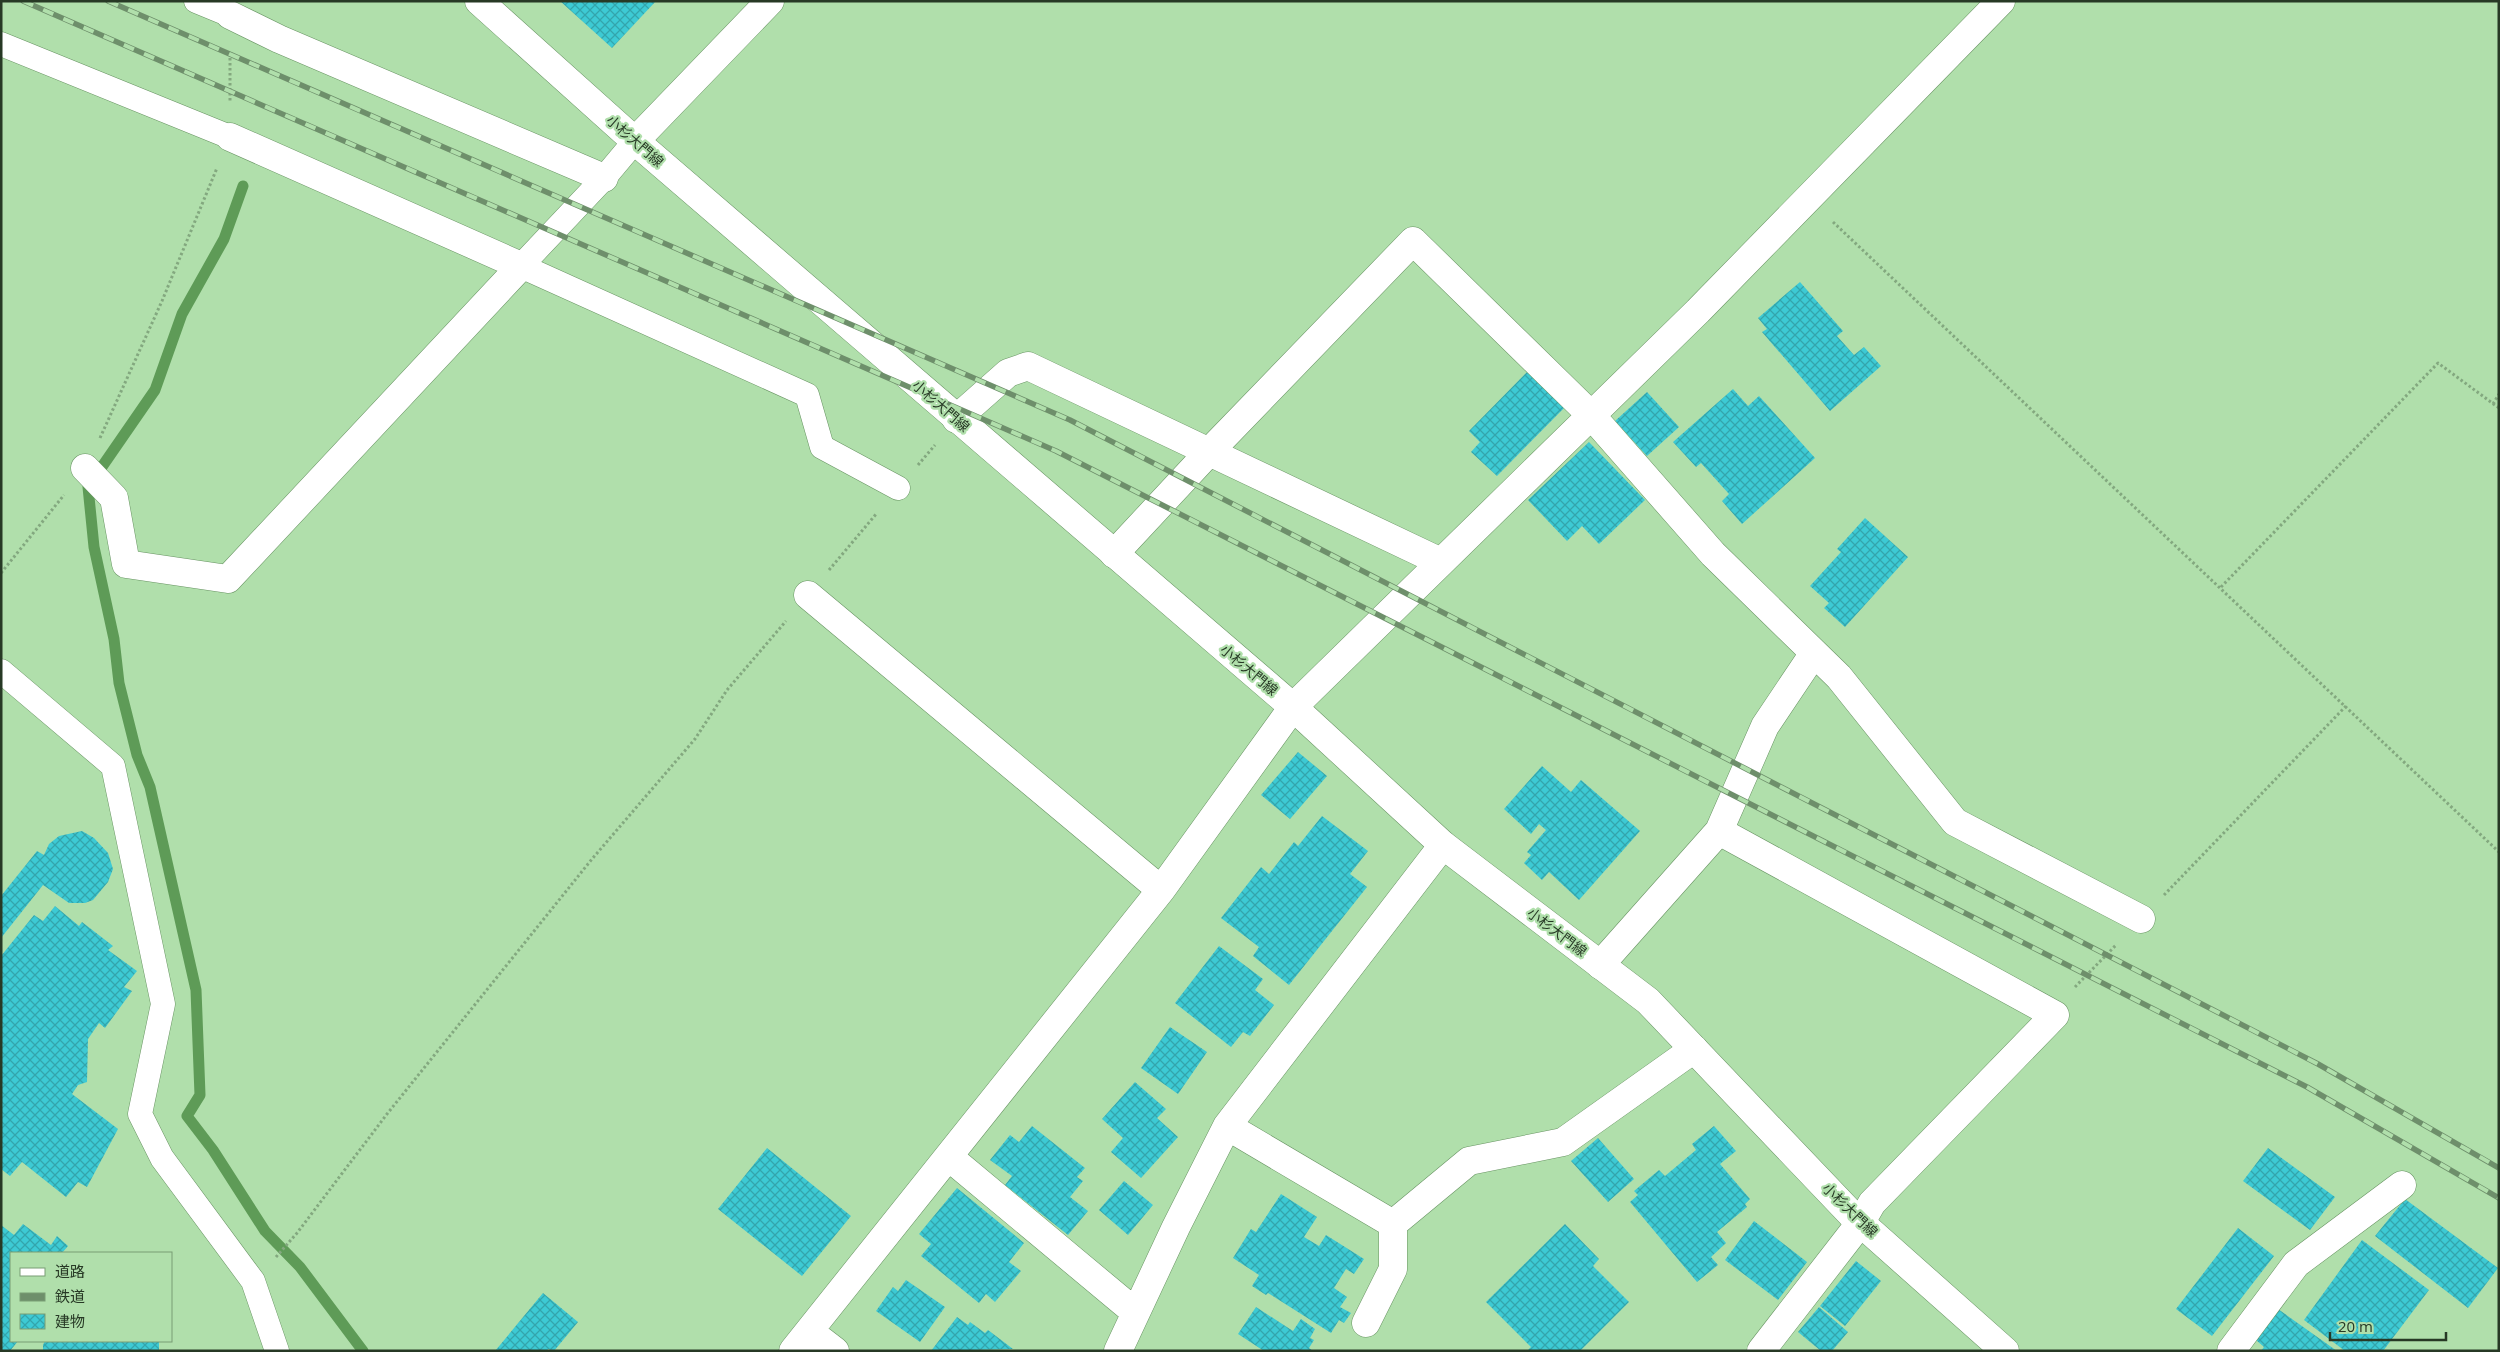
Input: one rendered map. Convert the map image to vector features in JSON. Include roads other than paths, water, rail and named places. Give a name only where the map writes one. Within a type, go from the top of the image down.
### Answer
[{"type":"street","name":"小杉大門線","points":[[479,1],[635,141],[956,420],[1293,707],[1443,844],[1648,1001],[1861,1222],[2005,1351]]},
{"type":"street","points":[[635,141],[770,1]]},
{"type":"street","points":[[835,1351],[801,1341],[1161,890],[1293,707],[1698,311],[2000,1]]},
{"type":"street","points":[[230,15],[279,39],[604,178]]},
{"type":"street","points":[[86,468],[114,498],[126,564],[228,579],[520,266],[230,137]]},
{"type":"street","points":[[1114,554],[1208,452],[1413,241],[1591,416],[1713,554],[1839,677],[1955,822],[2140,919]]},
{"type":"street","points":[[956,420],[1008,373],[1028,366],[1441,562]]},
{"type":"street","points":[[808,595],[1161,890]]},
{"type":"street","points":[[1600,965],[1719,832],[1765,726],[1814,653]]},
{"type":"street","points":[[1719,832],[2055,1015],[1872,1203],[1861,1222],[1761,1351]]},
{"type":"street","points":[[1118,1351],[1135,1312],[1227,1126],[1443,844]]},
{"type":"street","points":[[1393,1224],[1469,1161],[1563,1142],[1694,1049]]},
{"type":"street","points":[[1227,1126],[1393,1224]]},
{"type":"street","points":[[949,1157],[1135,1312]]},
{"type":"street","points":[[2231,1351],[2296,1264],[2402,1185]]},
{"type":"street","points":[[1366,1323],[1393,1269],[1393,1224]]},
{"type":"lane","points":[[196,1],[230,15]]},
{"type":"lane","points":[[1,44],[230,137]]},
{"type":"lane","points":[[635,141],[604,178],[520,266],[807,395],[822,447],[898,488]]},
{"type":"lane","points":[[1,671],[113,766],[163,1004],[140,1114],[162,1158],[253,1281],[277,1351]]},
{"type":"waterway","points":[[243,186],[224,239],[182,314],[155,390],[88,487],[94,547],[114,639],[119,683],[137,755],[150,787],[196,990],[200,1095],[187,1116],[213,1150],[265,1231],[300,1267],[363,1351]]},
{"type":"railway","points":[[23,1],[1056,451],[2307,1087],[2499,1198]]},
{"type":"railway","points":[[108,1],[1070,420],[2318,1064],[2499,1168]]}]
